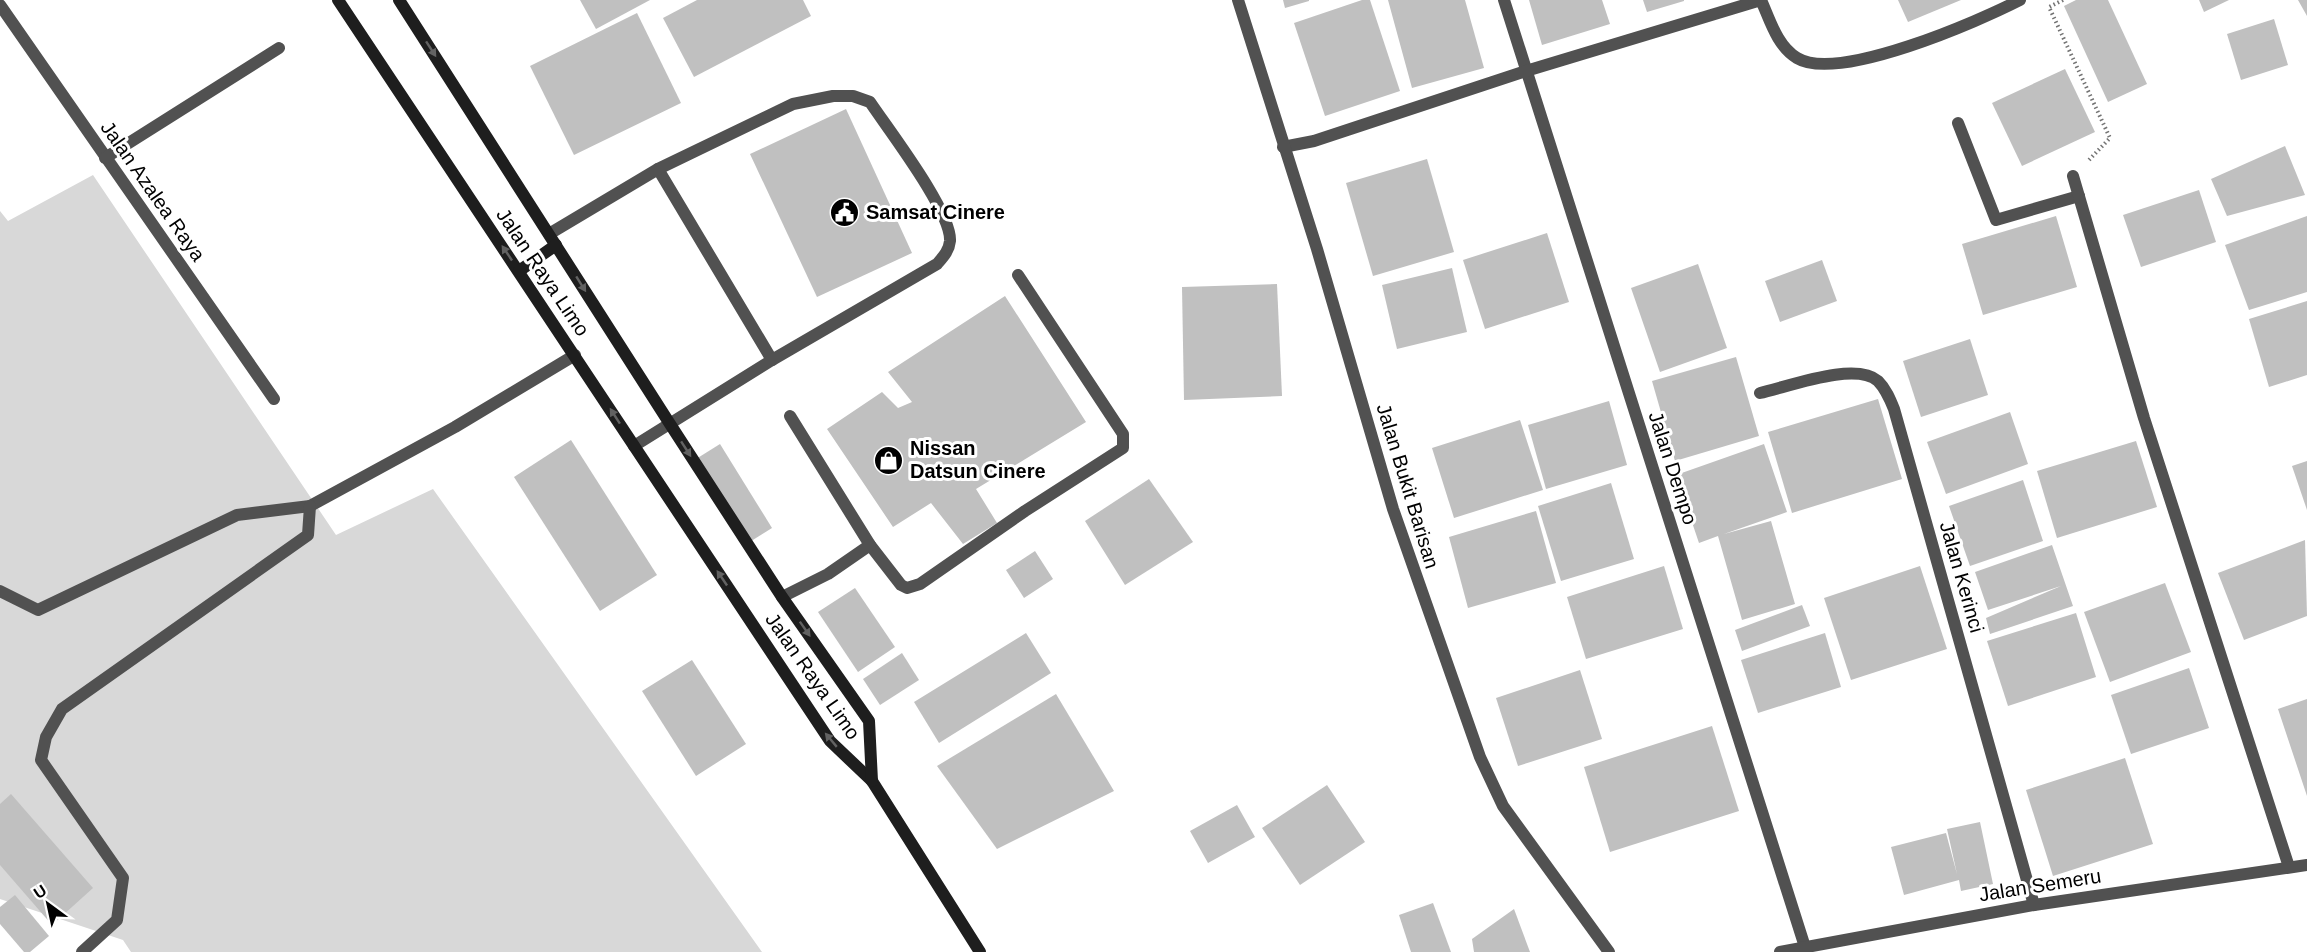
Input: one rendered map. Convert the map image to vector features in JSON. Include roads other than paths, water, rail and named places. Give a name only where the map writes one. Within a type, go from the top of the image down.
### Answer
[{"type":"main road","name":"Jalan Raya Limo","points":[[338,0],[830,741],[872,781]]},
{"type":"main road","name":"Jalan Raya Limo","points":[[399,0],[782,597],[869,721],[872,781]]},
{"type":"main road","points":[[519,271],[553,239]]},
{"type":"main road","points":[[872,781],[980,952]]},
{"type":"street","name":"Jalan Bukit Barisan","points":[[1238,0],[1317,249],[1393,509],[1450,678],[1480,758],[1503,806],[1609,952]]},
{"type":"street","name":"Jalan Dempo","points":[[1504,0],[1805,946]]},
{"type":"street","points":[[1283,147],[1314,141],[1526,71],[1761,0],[1786,50],[1811,64],[1901,50],[1992,14],[2020,0]]},
{"type":"street","name":"Jalan Azalea Raya","points":[[0,5],[274,399]]},
{"type":"street","points":[[105,158],[279,48]]},
{"type":"street","points":[[553,239],[658,169],[792,104],[833,96],[854,96],[870,102],[937,203],[948,226],[950,239],[947,252],[937,264],[771,360],[634,446]]},
{"type":"street","points":[[1958,123],[1996,220],[2079,196]]},
{"type":"street","points":[[658,169],[771,360]]},
{"type":"street","points":[[2073,176],[2144,418],[2289,867]]},
{"type":"street","points":[[790,416],[870,545],[901,585],[913,588],[1123,448],[1124,434],[1018,275]]},
{"type":"street","points":[[0,591],[38,610],[237,515],[310,506],[455,427],[575,355]]},
{"type":"street","name":"Jalan Kerinci","points":[[1760,393],[1850,372],[1877,380],[1886,391],[1894,409],[2034,905]]},
{"type":"street","points":[[82,952],[117,920],[123,878],[41,760],[46,737],[62,709],[308,535],[310,506]]},
{"type":"street","points":[[782,597],[828,574],[870,545]]},
{"type":"street","name":"Jalan Semeru","points":[[1780,952],[2034,905],[2307,865]]},
{"type":"place","name":"Samsat Cinere","points":[[845,212]]},
{"type":"place","name":"Nissan Datsun Cinere","points":[[889,460]]}]
